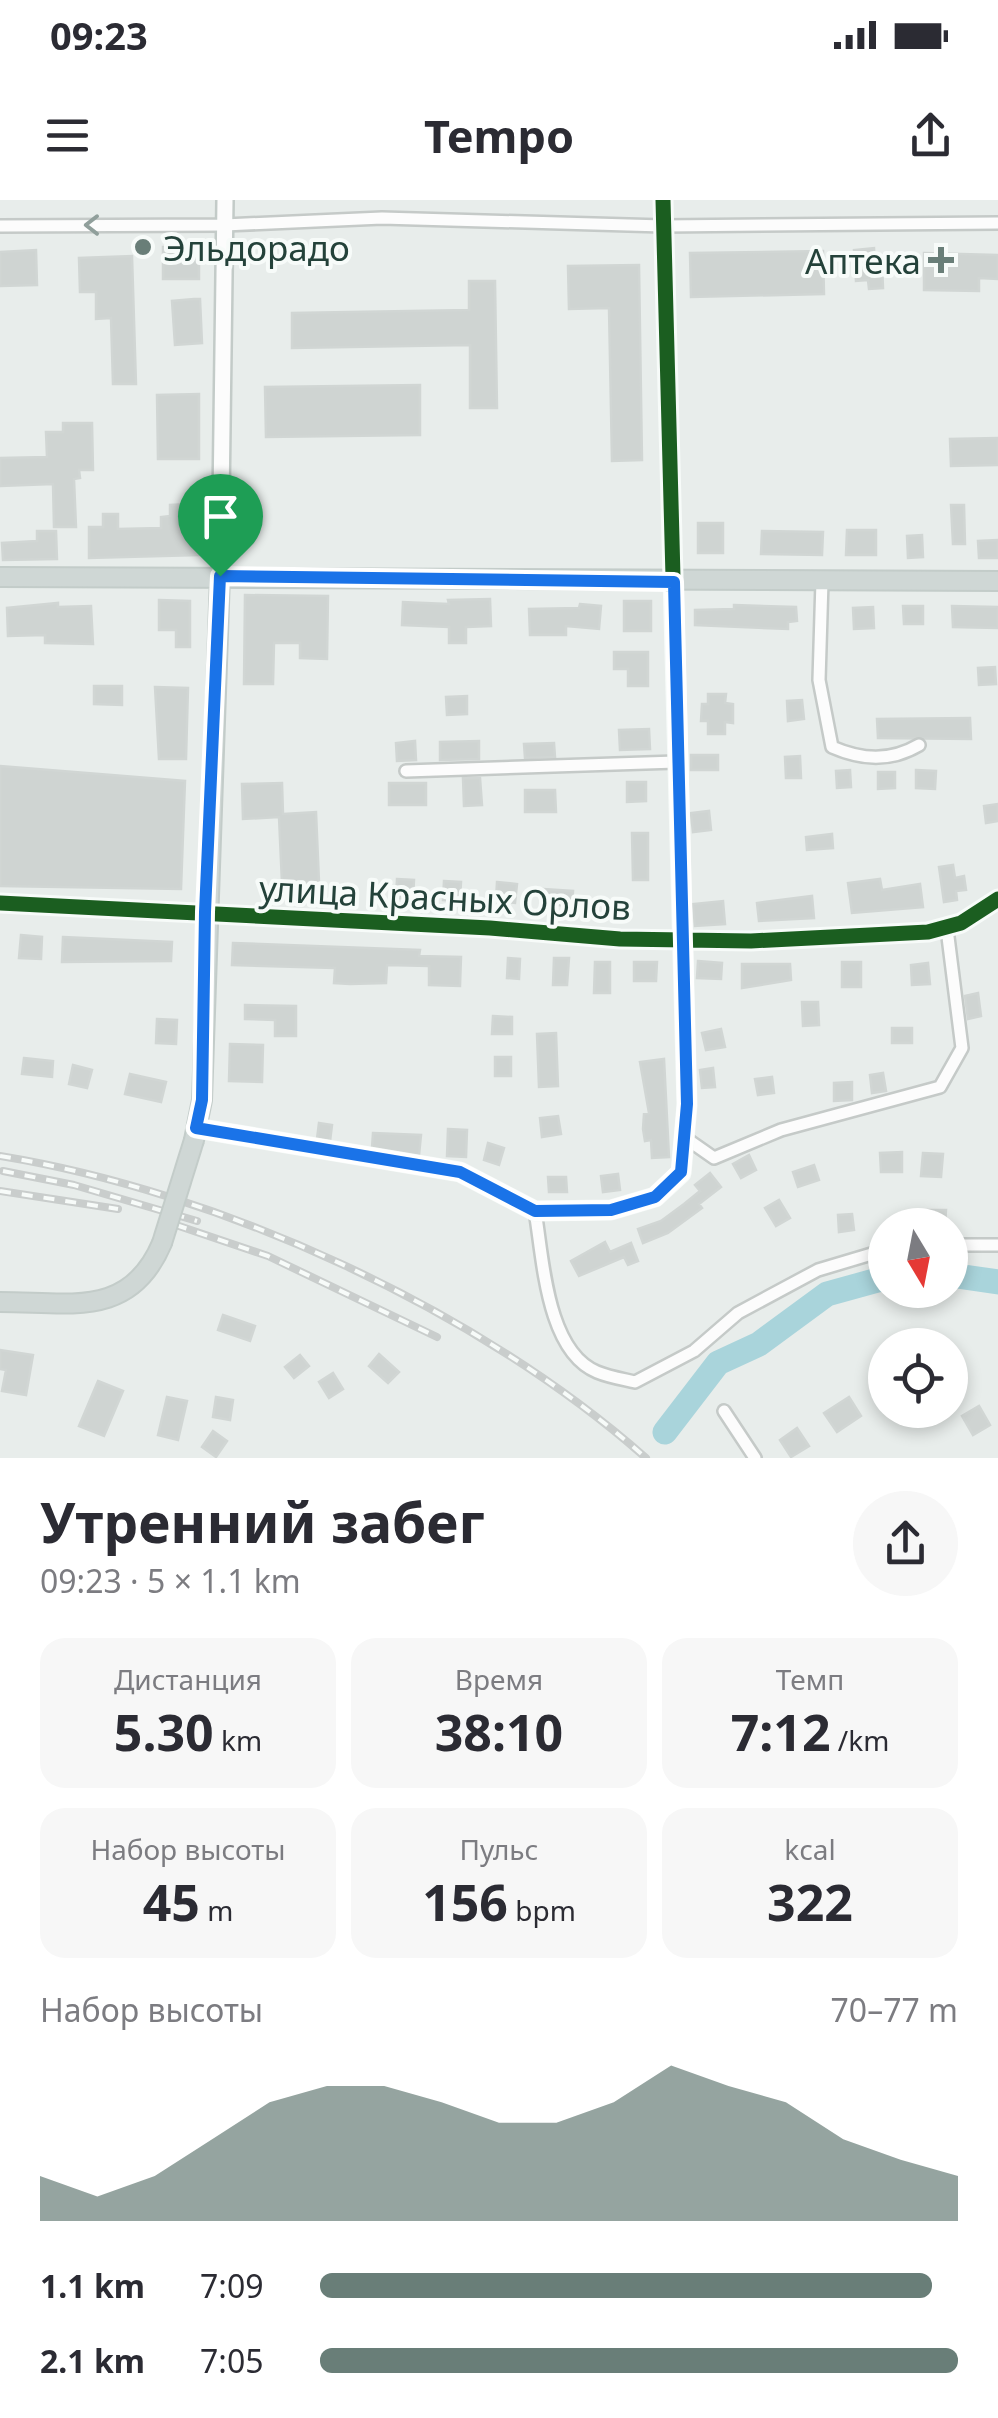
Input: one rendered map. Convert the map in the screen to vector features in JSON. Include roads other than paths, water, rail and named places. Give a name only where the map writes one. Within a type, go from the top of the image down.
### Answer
[{"type":"main road","points":[[0,1302],[88,1301],[124,1294],[144,1278],[162,1243],[202,1100],[205,912],[220,576],[225,200]]},
{"type":"main road","points":[[0,577],[998,581]]},
{"type":"street","points":[[195,1134],[460,1172],[535,1211],[611,1210],[655,1197],[681,1172],[681,938],[663,200]]},
{"type":"street","points":[[0,226],[382,218],[663,226],[998,223]]},
{"type":"street","points":[[822,581],[818,680],[832,747],[865,757],[888,758],[919,745]]},
{"type":"street","points":[[406,772],[676,762]]},
{"type":"street","name":"улица Красных Орлов","points":[[0,903],[620,939],[799,940],[947,928],[998,900]]},
{"type":"street","points":[[684,1137],[714,1158],[781,1130],[940,1087],[962,1048],[947,928]]},
{"type":"street","points":[[535,1211],[552,1313],[569,1346],[593,1371],[634,1382],[694,1351],[738,1312],[818,1270],[868,1255]]},
{"type":"street","points":[[968,1246],[998,1245]]},
{"type":"street","points":[[724,1411],[755,1458]]},
{"type":"waterway","points":[[968,1278],[998,1282]]},
{"type":"waterway","points":[[665,1432],[718,1363],[759,1344],[827,1294],[868,1283]]},
{"type":"railway","points":[[0,1156],[84,1173],[171,1197],[343,1265],[426,1306],[505,1353],[579,1404],[646,1458]]},
{"type":"railway","points":[[3,1171],[74,1185],[197,1221]]},
{"type":"railway","points":[[0,1191],[118,1209]]},
{"type":"railway","points":[[176,1225],[268,1256],[437,1337]]},
{"type":"place","name":"Эльдорадо","points":[[143,247]]},
{"type":"place","name":"Аптека","points":[[941,260]]}]
